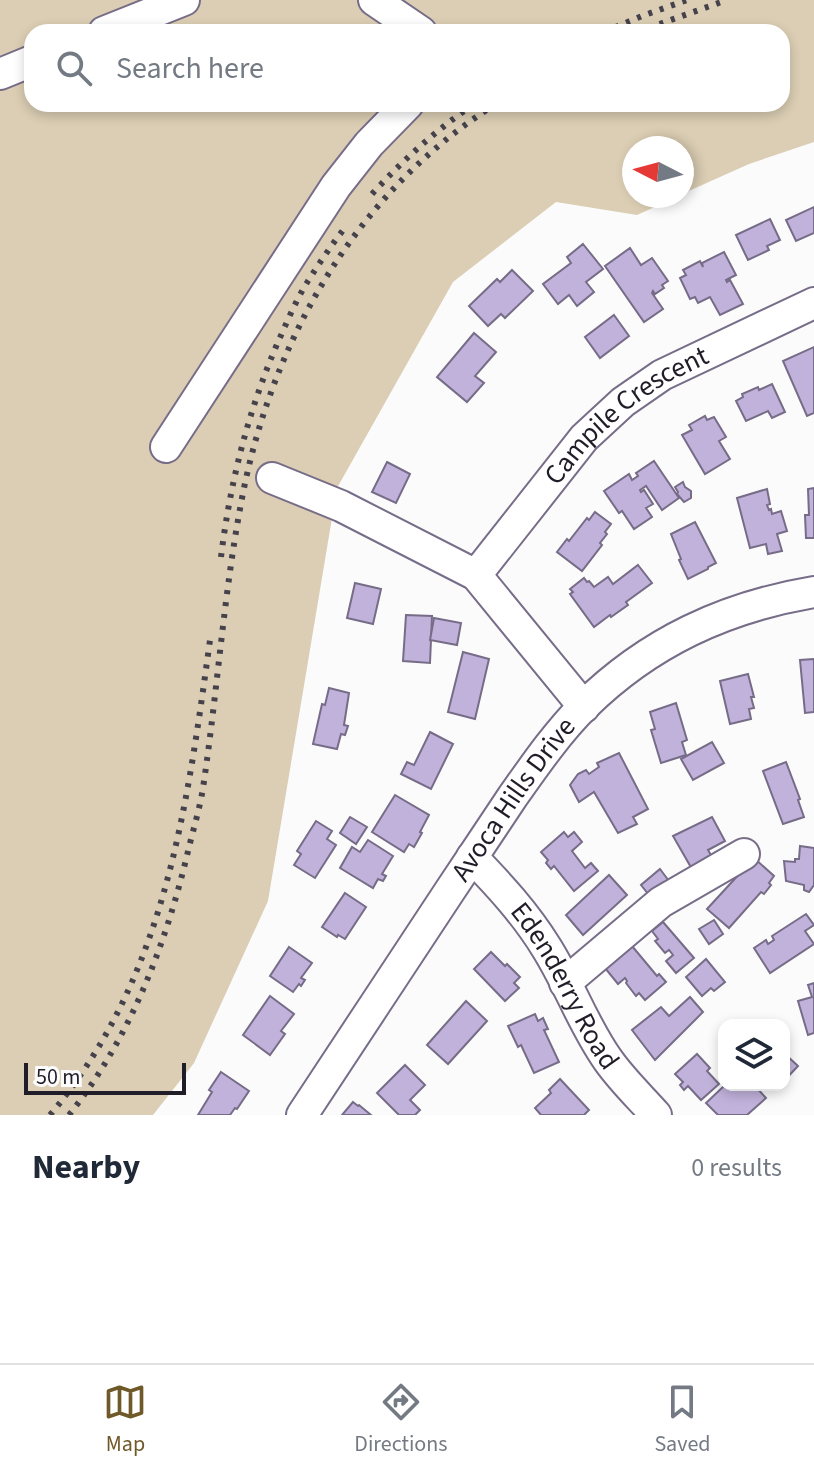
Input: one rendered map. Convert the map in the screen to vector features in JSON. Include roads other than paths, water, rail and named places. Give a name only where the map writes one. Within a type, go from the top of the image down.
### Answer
[{"type":"street","points":[[124,24],[184,0]]},
{"type":"street","points":[[374,0],[409,24]]},
{"type":"street","points":[[0,74],[24,64]]},
{"type":"street","points":[[166,447],[336,186],[369,144],[400,112]]},
{"type":"street","name":"Campile Crescent","points":[[476,575],[584,438],[623,402],[662,375],[814,303]]},
{"type":"street","points":[[272,478],[341,506],[476,575],[584,707]]},
{"type":"street","name":"Avoca Hills Drive","points":[[302,1115],[543,753],[584,707],[620,674],[670,640],[726,614],[775,598],[814,592]]},
{"type":"street","points":[[565,983],[661,902],[744,854]]},
{"type":"street","name":"Edenderry Road","points":[[472,857],[514,901],[546,947],[608,1059],[656,1115]]},
{"type":"railway","points":[[623,24],[687,0]]},
{"type":"railway","points":[[660,24],[727,0]]},
{"type":"railway","points":[[372,194],[420,146],[463,112]]},
{"type":"railway","points":[[69,1115],[111,1054],[128,1021],[158,953],[180,883],[203,788],[231,563],[244,488],[258,430],[278,375],[302,321],[331,270],[365,222],[404,178],[447,139],[485,112]]},
{"type":"railway","points":[[221,557],[229,502],[242,448],[267,368],[304,288],[347,225]]},
{"type":"railway","points":[[50,1115],[90,1061],[121,1005],[146,947],[180,825],[211,633]]}]
